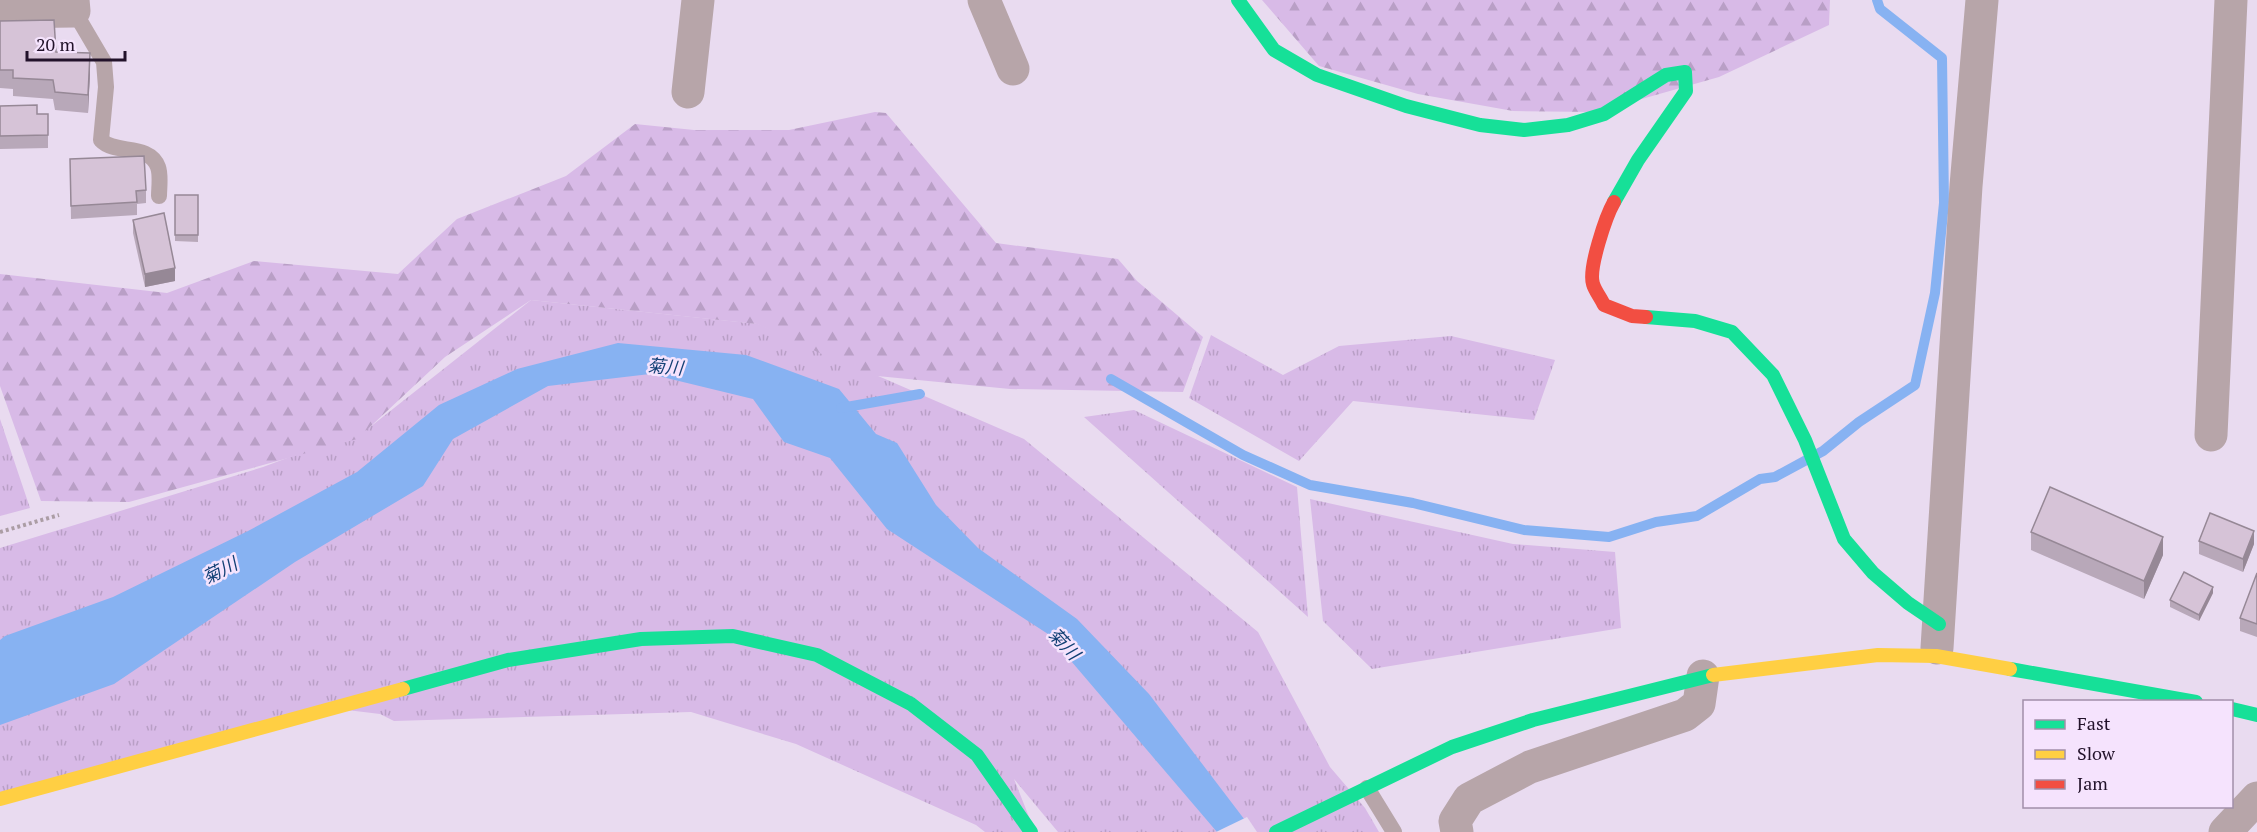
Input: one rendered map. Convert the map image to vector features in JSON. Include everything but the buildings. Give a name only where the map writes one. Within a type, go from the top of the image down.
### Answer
[{"type":"street","points":[[688,92],[699,0]]},
{"type":"street","points":[[984,0],[1013,69]]},
{"type":"street","points":[[1238,0],[1274,50],[1317,75],[1406,106],[1480,125],[1524,130],[1568,125],[1604,114],[1666,75],[1685,72],[1686,91],[1638,160],[1608,212],[1596,253],[1592,282],[1604,305],[1632,316],[1695,321],[1732,332],[1773,375],[1805,440],[1844,539],[1873,573],[1908,603],[1937,640]]},
{"type":"street","points":[[1937,640],[1966,186],[1982,0]]},
{"type":"street","points":[[2211,435],[2231,0]]},
{"type":"street","points":[[0,12],[74,6]]},
{"type":"street","points":[[0,799],[508,660],[641,639],[733,636],[817,656],[911,704],[977,755],[1031,832]]},
{"type":"street","points":[[1276,832],[1452,747],[1533,720],[1703,676],[1878,656],[1937,640],[2188,700]]},
{"type":"street","points":[[1457,832],[1455,821],[1469,799],[1530,767],[1685,715],[1699,704],[1703,676]]},
{"type":"street","points":[[2233,709],[2257,715]]},
{"type":"street","points":[[2225,832],[2257,798]]},
{"type":"lane","points":[[74,6],[104,62],[106,87],[101,140],[106,145],[137,150],[153,160],[158,168],[159,196]]},
{"type":"lane","points":[[1360,791],[1394,832]]},
{"type":"path","points":[[0,532],[59,515]]},
{"type":"green space","points":[[1262,0],[1830,0],[1829,25],[1719,77],[1596,112],[1513,111],[1418,94],[1319,66]]},
{"type":"green space","points":[[875,112],[886,113],[996,243],[1118,259],[1137,281],[1203,337],[1183,392],[1010,389],[867,375],[757,324],[531,300],[445,357],[357,439],[129,502],[41,501],[0,386],[0,274],[167,293],[254,261],[398,274],[457,219],[566,176],[635,124],[694,130],[789,130]]},
{"type":"green space","points":[[531,300],[758,324],[1024,439],[1258,632],[1330,767],[1365,808],[1379,832],[1058,832],[1014,779],[1035,832],[985,832],[976,825],[796,744],[691,712],[394,721],[380,714],[347,710],[0,800],[0,548],[263,467],[370,427]]},
{"type":"green space","points":[[1211,335],[1283,375],[1339,346],[1451,336],[1555,360],[1534,420],[1353,401],[1299,461],[1189,398]]},
{"type":"green space","points":[[1134,410],[1297,487],[1308,617],[1084,417]]},
{"type":"green space","points":[[0,419],[30,508],[0,516]]},
{"type":"green space","points":[[1310,499],[1513,544],[1615,552],[1621,628],[1372,669],[1323,621]]},
{"type":"water","name":"菊川","points":[[618,343],[746,355],[839,389],[876,434],[897,443],[936,505],[978,548],[1077,619],[1149,694],[1254,832],[1217,832],[1048,634],[887,529],[830,458],[784,442],[753,399],[650,374],[548,386],[453,439],[423,486],[295,562],[114,684],[0,725],[0,640],[5,636],[113,597],[248,531],[357,472],[439,405],[517,369]]},
{"type":"pier","points":[[1247,817],[1257,832],[1216,832]]},
{"type":"waterway","points":[[1111,379],[1243,455],[1310,485],[1413,503],[1524,530],[1609,537],[1656,522],[1697,516],[1760,479],[1775,477],[1823,451],[1859,422],[1915,385],[1935,293],[1944,203],[1942,58],[1880,9],[1877,0]]},
{"type":"waterway","points":[[841,408],[920,394]]},
{"type":"traffic: fast","points":[[1238,0],[1274,50],[1317,75],[1406,106],[1480,125],[1524,130],[1568,125],[1604,114],[1666,75],[1685,72],[1686,91],[1638,160],[1614,202]]},
{"type":"traffic: fast","points":[[1646,317],[1695,321],[1732,332],[1773,375],[1805,440],[1844,539],[1873,573],[1908,603],[1939,624]]},
{"type":"traffic: fast","points":[[403,689],[508,660],[641,639],[733,636],[817,655],[911,704],[977,755],[1031,832]]},
{"type":"traffic: fast","points":[[2010,669],[2185,700]]},
{"type":"traffic: fast","points":[[1276,832],[1452,747],[1533,720],[1713,675]]},
{"type":"traffic: fast","points":[[2233,709],[2257,715]]},
{"type":"traffic: slow","points":[[1713,675],[1878,655],[1936,656],[2010,669]]},
{"type":"traffic: slow","points":[[0,799],[403,689]]},
{"type":"traffic: jam","points":[[1614,202],[1595,255],[1593,284],[1604,305],[1632,316],[1646,317]]}]
